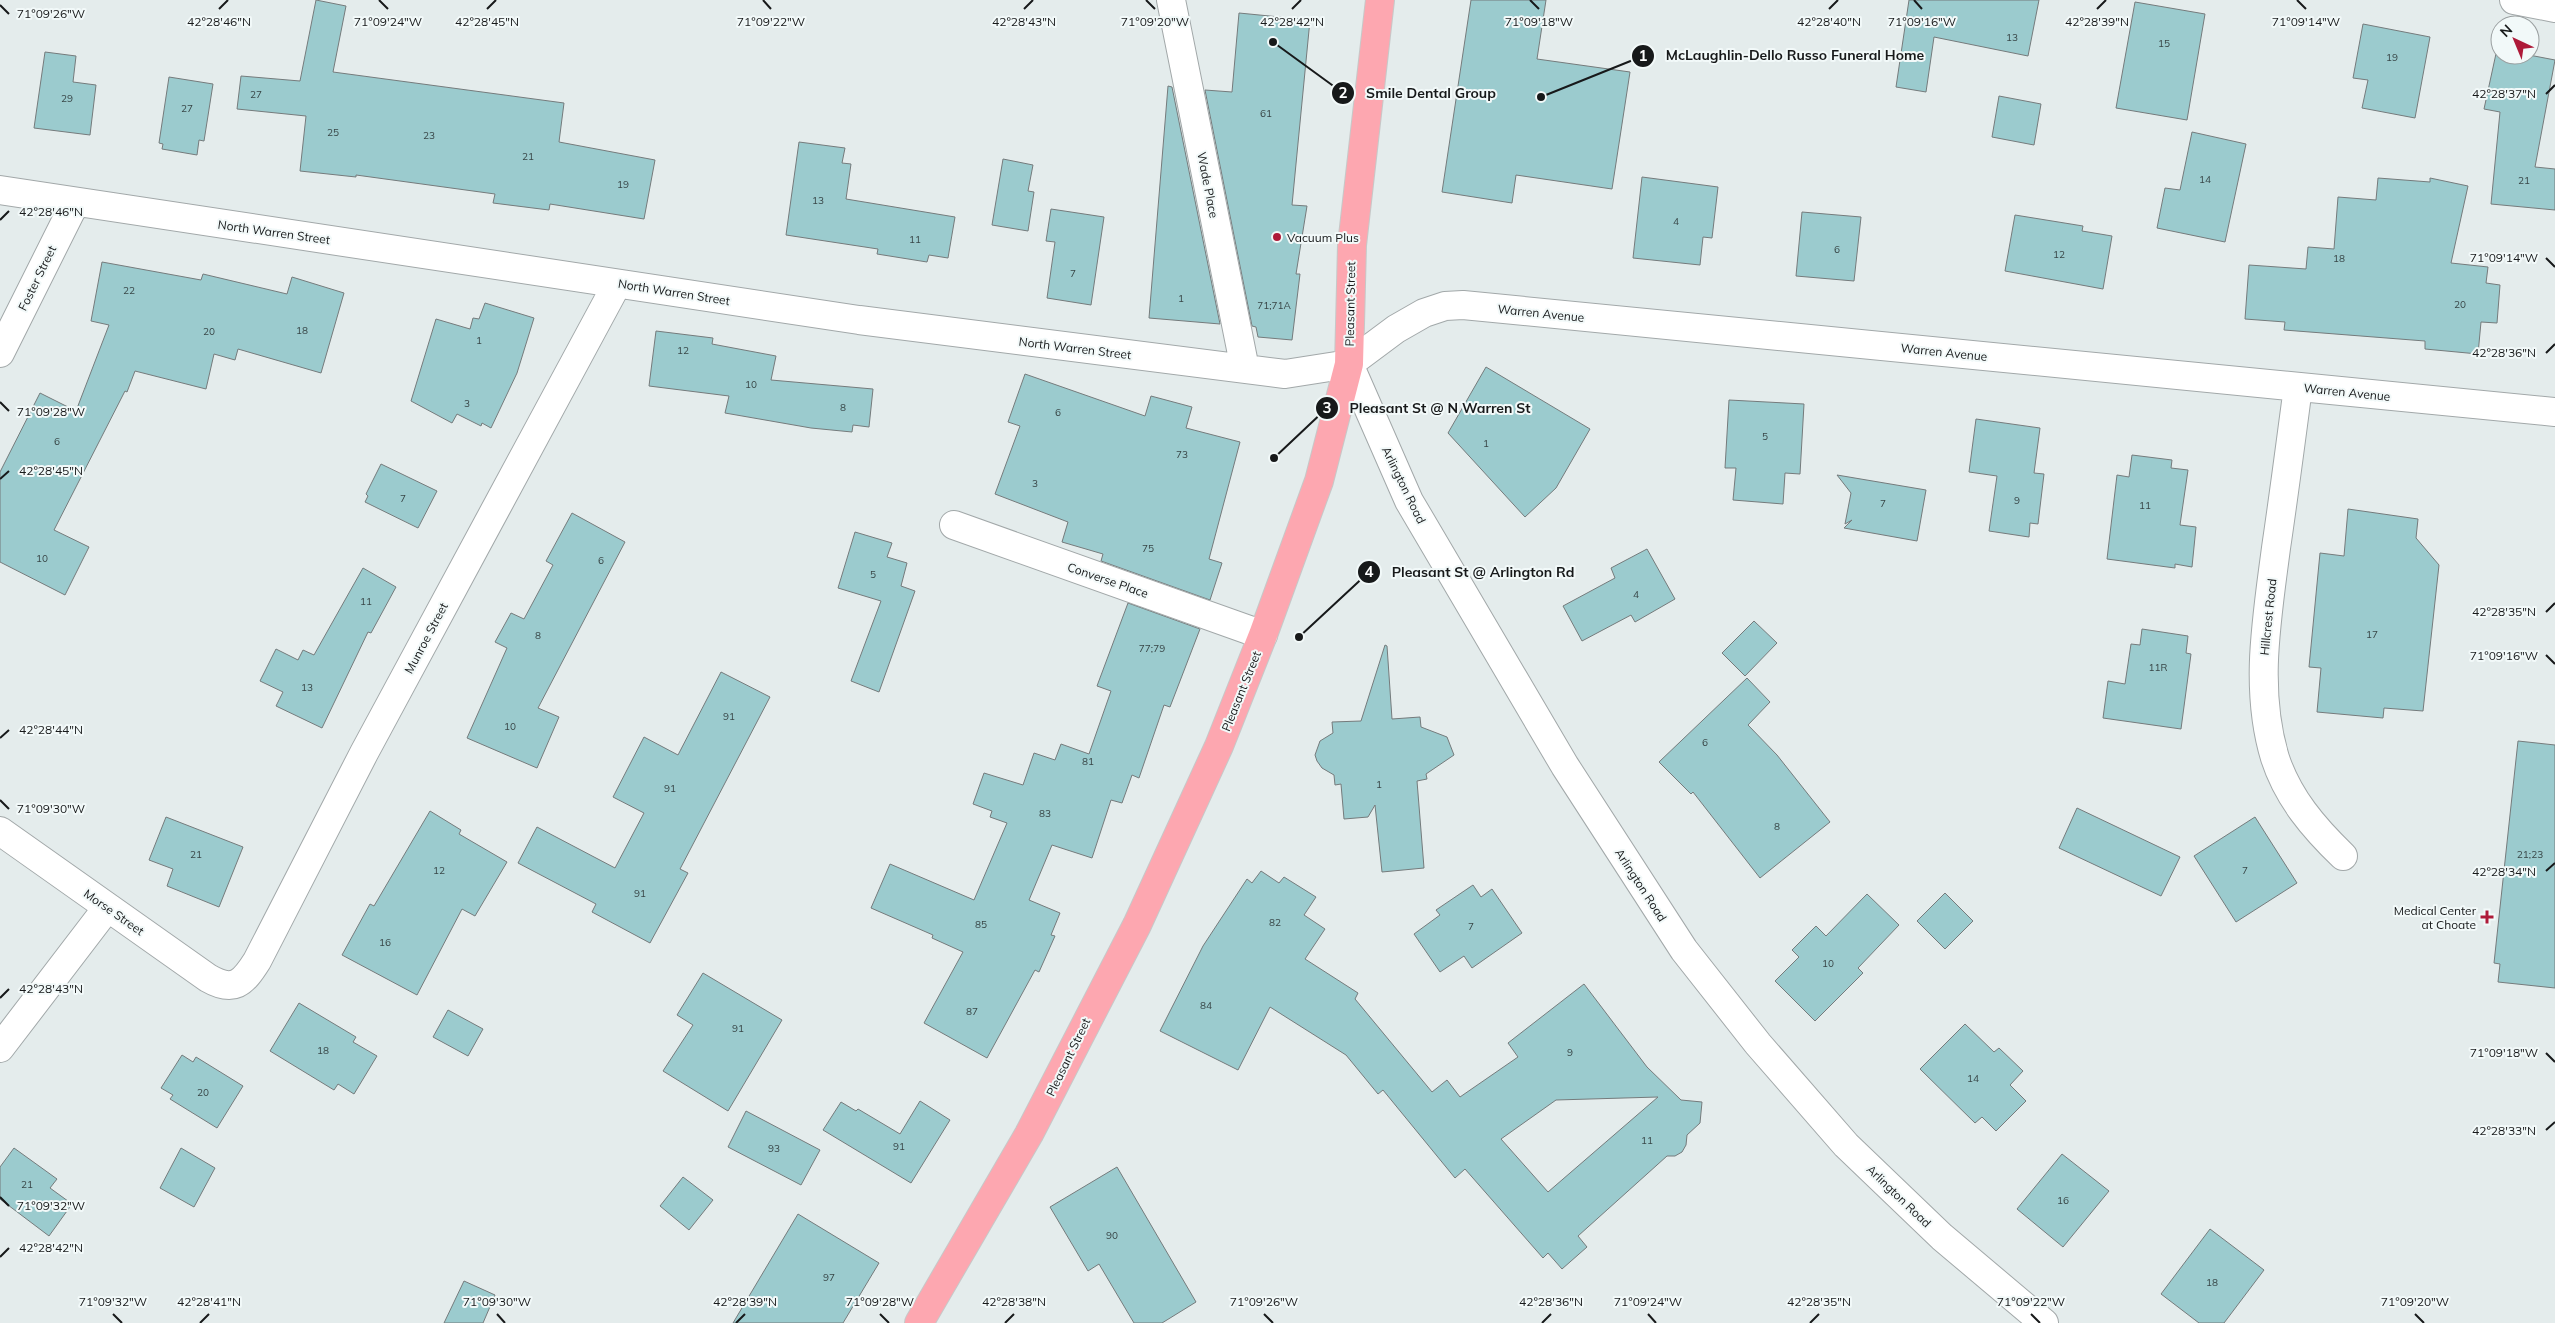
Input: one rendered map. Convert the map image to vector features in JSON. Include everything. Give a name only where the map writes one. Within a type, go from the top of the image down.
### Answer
[{"type":"main road","name":"Pleasant Street","points":[[919,1323],[1029,1134],[1137,925],[1211,764],[1263,635],[1323,466],[1349,364],[1353,240],[1380,0]]},
{"type":"street","name":"Wade Place","points":[[1171,0],[1245,369]]},
{"type":"street","points":[[2514,0],[2555,8]]},
{"type":"street","name":"North Warren Street","points":[[0,190],[75,203],[859,320],[1296,374],[1349,364]]},
{"type":"street","name":"Foster Street","points":[[0,353],[75,203]]},
{"type":"street","name":"Munroe Street","points":[[230,986],[244,979],[258,961],[364,753],[618,284]]},
{"type":"street","name":"Warren Avenue","points":[[1349,364],[1396,329],[1424,313],[1445,306],[1463,305],[2555,412]]},
{"type":"street","name":"Arlington Road","points":[[1349,364],[1409,501],[1570,774],[1684,950],[1758,1044],[1846,1145],[1948,1243],[2044,1323]]},
{"type":"street","name":"Hillcrest Road","points":[[2298,387],[2263,642],[2264,696],[2275,757],[2289,790],[2311,823],[2343,856]]},
{"type":"street","name":"Converse Place","points":[[954,525],[1263,635]]},
{"type":"street","name":"Morse Street","points":[[0,831],[208,978],[221,985],[230,986]]},
{"type":"street","points":[[0,1048],[107,908]]},
{"type":"building","points":[[316,0],[346,6],[333,72],[564,103],[559,142],[655,160],[644,219],[550,204],[549,210],[493,203],[495,194],[356,175],[356,177],[300,171],[306,116],[237,109],[241,76],[300,81]]},
{"type":"building","points":[[1471,0],[1546,0],[1537,59],[1630,72],[1612,189],[1516,175],[1512,203],[1442,192]]},
{"type":"building","points":[[1909,0],[2039,0],[2028,56],[1934,37],[1926,92],[1896,87]]},
{"type":"building","points":[[2135,2],[2205,14],[2187,120],[2116,108]]},
{"type":"building","points":[[1239,13],[1310,20],[1292,205],[1307,206],[1296,274],[1300,274],[1292,340],[1258,337],[1256,327],[1252,326],[1205,90],[1232,92]]},
{"type":"building","points":[[2363,24],[2430,37],[2415,118],[2362,108],[2368,80],[2353,78]]},
{"type":"building","points":[[45,52],[76,56],[73,82],[96,85],[90,135],[34,128]]},
{"type":"building","points":[[2540,57],[2555,60],[2535,167],[2555,169],[2555,210],[2491,204],[2500,112],[2484,109],[2494,65],[2540,65]]},
{"type":"building","points":[[169,77],[213,84],[204,141],[199,140],[197,155],[162,149],[163,144],[159,143]]},
{"type":"building","points":[[1168,86],[1172,87],[1220,324],[1149,318]]},
{"type":"building","points":[[1999,96],[2041,104],[2034,145],[1992,137]]},
{"type":"building","points":[[2192,132],[2246,144],[2225,242],[2157,228],[2165,188],[2180,190]]},
{"type":"building","points":[[799,142],[845,148],[842,163],[851,164],[846,199],[955,217],[948,258],[929,255],[927,262],[877,254],[878,249],[786,235]]},
{"type":"building","points":[[1003,159],[1033,165],[1028,191],[1034,192],[1028,231],[992,225]]},
{"type":"building","points":[[1642,177],[1718,187],[1712,238],[1703,237],[1700,265],[1633,258]]},
{"type":"building","points":[[2378,178],[2430,182],[2430,178],[2468,186],[2451,263],[2488,267],[2486,283],[2500,285],[2497,323],[2481,322],[2478,354],[2425,349],[2425,341],[2284,330],[2285,322],[2245,319],[2249,265],[2306,269],[2308,247],[2334,249],[2338,197],[2376,200]]},
{"type":"building","points":[[1051,209],[1104,217],[1091,305],[1047,298],[1055,242],[1046,241]]},
{"type":"building","points":[[1802,212],[1861,217],[1854,281],[1796,276]]},
{"type":"building","points":[[2015,215],[2083,226],[2082,231],[2112,236],[2103,289],[2005,271]]},
{"type":"building","points":[[102,262],[201,280],[203,274],[287,294],[292,277],[344,293],[321,373],[238,349],[235,360],[214,354],[206,389],[135,371],[127,392],[125,391],[54,530],[89,547],[65,595],[0,562],[0,472],[40,393],[76,411],[109,325],[91,321]]},
{"type":"building","points":[[485,303],[534,318],[517,373],[491,428],[482,423],[481,426],[457,414],[452,423],[411,401],[436,319],[470,329],[473,318],[479,319]]},
{"type":"building","points":[[656,331],[713,338],[712,344],[776,356],[771,380],[873,389],[869,427],[853,425],[852,432],[811,428],[725,413],[729,396],[649,386]]},
{"type":"building","points":[[1486,367],[1590,429],[1556,488],[1525,517],[1448,433]]},
{"type":"building","points":[[1025,374],[1145,416],[1151,396],[1192,407],[1186,428],[1240,442],[1209,559],[1222,563],[1210,600],[1101,561],[1103,554],[1062,542],[1068,522],[995,494],[1020,426],[1008,422]]},
{"type":"building","points":[[1729,400],[1804,404],[1800,474],[1785,473],[1783,504],[1733,500],[1736,468],[1725,468]]},
{"type":"building","points":[[1976,419],[2040,428],[2034,473],[2044,474],[2038,524],[2030,523],[2029,537],[1989,531],[1997,476],[1969,472]]},
{"type":"building","points":[[2132,455],[2172,460],[2171,468],[2188,470],[2180,525],[2196,527],[2192,567],[2175,564],[2175,568],[2107,559],[2117,475],[2129,477]]},
{"type":"building","points":[[381,464],[437,491],[418,528],[365,502],[368,496],[366,494]]},
{"type":"building","points":[[1837,475],[1926,490],[1917,541],[1844,528],[1852,520],[1845,524],[1851,493]]},
{"type":"building","points":[[2348,509],[2418,519],[2416,538],[2439,565],[2423,711],[2384,708],[2383,718],[2317,712],[2321,668],[2309,667],[2320,553],[2344,556]]},
{"type":"building","points":[[572,513],[625,542],[538,708],[559,717],[537,768],[467,738],[507,648],[495,642],[511,613],[524,619],[553,565],[546,561]]},
{"type":"building","points":[[855,532],[892,543],[887,557],[907,563],[901,586],[915,591],[879,692],[851,681],[881,601],[838,588]]},
{"type":"building","points":[[1647,549],[1675,599],[1635,622],[1631,615],[1582,641],[1563,606],[1615,578],[1611,568]]},
{"type":"building","points":[[363,568],[396,587],[371,633],[368,632],[322,728],[276,706],[283,692],[260,681],[276,649],[298,660],[303,650],[314,655]]},
{"type":"building","points":[[1128,603],[1200,629],[1170,707],[1164,705],[1139,778],[1132,775],[1122,803],[1111,800],[1092,858],[1052,845],[1029,900],[1060,913],[1051,935],[1055,936],[1039,972],[1035,970],[987,1058],[924,1023],[963,952],[932,938],[933,935],[871,908],[890,864],[974,900],[1007,823],[990,817],[992,811],[973,804],[984,773],[1023,785],[1034,753],[1055,760],[1061,744],[1089,754],[1111,691],[1097,686]]},
{"type":"building","points":[[1754,621],[1777,643],[1745,676],[1722,653]]},
{"type":"building","points":[[2142,629],[2188,636],[2186,653],[2191,654],[2181,729],[2103,718],[2108,681],[2125,684],[2131,644],[2140,645]]},
{"type":"building","points":[[1385,645],[1387,646],[1392,719],[1420,717],[1421,727],[1447,737],[1454,755],[1426,774],[1427,779],[1417,781],[1424,868],[1382,872],[1375,805],[1368,817],[1344,819],[1341,784],[1335,785],[1334,775],[1322,768],[1315,755],[1320,741],[1333,733],[1332,722],[1361,721]]},
{"type":"building","points":[[721,672],[770,697],[680,869],[688,873],[650,943],[592,912],[596,904],[518,863],[537,827],[615,868],[644,813],[613,797],[644,737],[678,755]]},
{"type":"building","points":[[1747,678],[1770,702],[1748,725],[1777,755],[1830,822],[1760,878],[1693,792],[1691,794],[1659,762]]},
{"type":"building","points":[[2518,741],[2555,745],[2555,988],[2498,982],[2500,964],[2494,963]]},
{"type":"building","points":[[2077,808],[2180,857],[2161,896],[2059,848]]},
{"type":"building","points":[[430,811],[461,830],[459,834],[507,862],[475,916],[462,909],[417,995],[342,955],[370,904],[374,906]]},
{"type":"building","points":[[166,817],[243,847],[219,907],[167,886],[173,869],[149,860]]},
{"type":"building","points":[[2255,817],[2297,883],[2236,922],[2194,856]]},
{"type":"building","points":[[1261,871],[1279,883],[1284,877],[1316,897],[1304,915],[1325,929],[1305,959],[1358,993],[1355,999],[1432,1092],[1447,1080],[1460,1097],[1518,1057],[1508,1043],[1584,984],[1647,1067],[1681,1100],[1702,1102],[1700,1123],[1687,1135],[1686,1145],[1682,1152],[1675,1156],[1667,1156],[1578,1236],[1587,1247],[1562,1269],[1548,1253],[1543,1258],[1465,1169],[1455,1178],[1383,1090],[1378,1094],[1346,1055],[1270,1007],[1238,1070],[1160,1031],[1203,946],[1247,879],[1252,883]],"holes":[[[1658,1097],[1548,1192],[1501,1139],[1556,1100]]]},
{"type":"building","points":[[1473,885],[1481,897],[1492,889],[1522,933],[1472,968],[1464,956],[1440,972],[1414,934],[1440,915],[1436,910]]},
{"type":"building","points":[[1945,893],[1973,921],[1945,949],[1917,921]]},
{"type":"building","points":[[1867,894],[1899,925],[1858,968],[1863,973],[1815,1021],[1775,981],[1799,957],[1792,950],[1816,926],[1826,936]]},
{"type":"building","points":[[703,973],[782,1020],[728,1111],[663,1071],[693,1025],[677,1015]]},
{"type":"building","points":[[299,1003],[356,1037],[353,1042],[377,1056],[354,1094],[338,1084],[334,1090],[270,1051]]},
{"type":"building","points":[[448,1010],[483,1029],[468,1056],[433,1037]]},
{"type":"building","points":[[1965,1024],[1994,1052],[1999,1048],[2023,1071],[2010,1085],[2026,1101],[1996,1131],[1982,1117],[1975,1123],[1920,1069]]},
{"type":"building","points":[[182,1055],[193,1062],[196,1057],[243,1086],[217,1128],[170,1099],[173,1095],[161,1088]]},
{"type":"building","points":[[920,1101],[950,1120],[911,1183],[823,1130],[841,1102],[856,1111],[858,1109],[900,1134]]},
{"type":"building","points":[[746,1111],[820,1150],[801,1185],[728,1147]]},
{"type":"building","points":[[14,1148],[57,1179],[50,1188],[72,1204],[49,1236],[0,1199],[0,1167]]},
{"type":"building","points":[[181,1148],[215,1168],[194,1207],[160,1188]]},
{"type":"building","points":[[2062,1154],[2109,1191],[2063,1247],[2017,1209]]},
{"type":"building","points":[[1117,1167],[1196,1302],[1162,1323],[1134,1323],[1099,1264],[1088,1271],[1050,1207]]},
{"type":"building","points":[[683,1177],[713,1200],[689,1230],[660,1206]]},
{"type":"building","points":[[798,1214],[879,1263],[843,1323],[733,1323]]},
{"type":"building","points":[[2210,1229],[2264,1270],[2224,1323],[2199,1323],[2161,1294]]},
{"type":"building","points":[[464,1281],[495,1295],[483,1323],[444,1323]]},
{"type":"place","name":"Smile Dental Group","points":[[1273,42]]},
{"type":"place","name":"McLaughlin-Dello Russo Funeral Home","points":[[1541,97]]},
{"type":"place","name":"Vacuum Plus","points":[[1277,237]]},
{"type":"place","name":"Pleasant St @ N Warren St","points":[[1274,458]]},
{"type":"place","name":"Pleasant St @ Arlington Rd","points":[[1299,637]]},
{"type":"place","name":"Medical Center at Choate","points":[[2487,917]]}]
